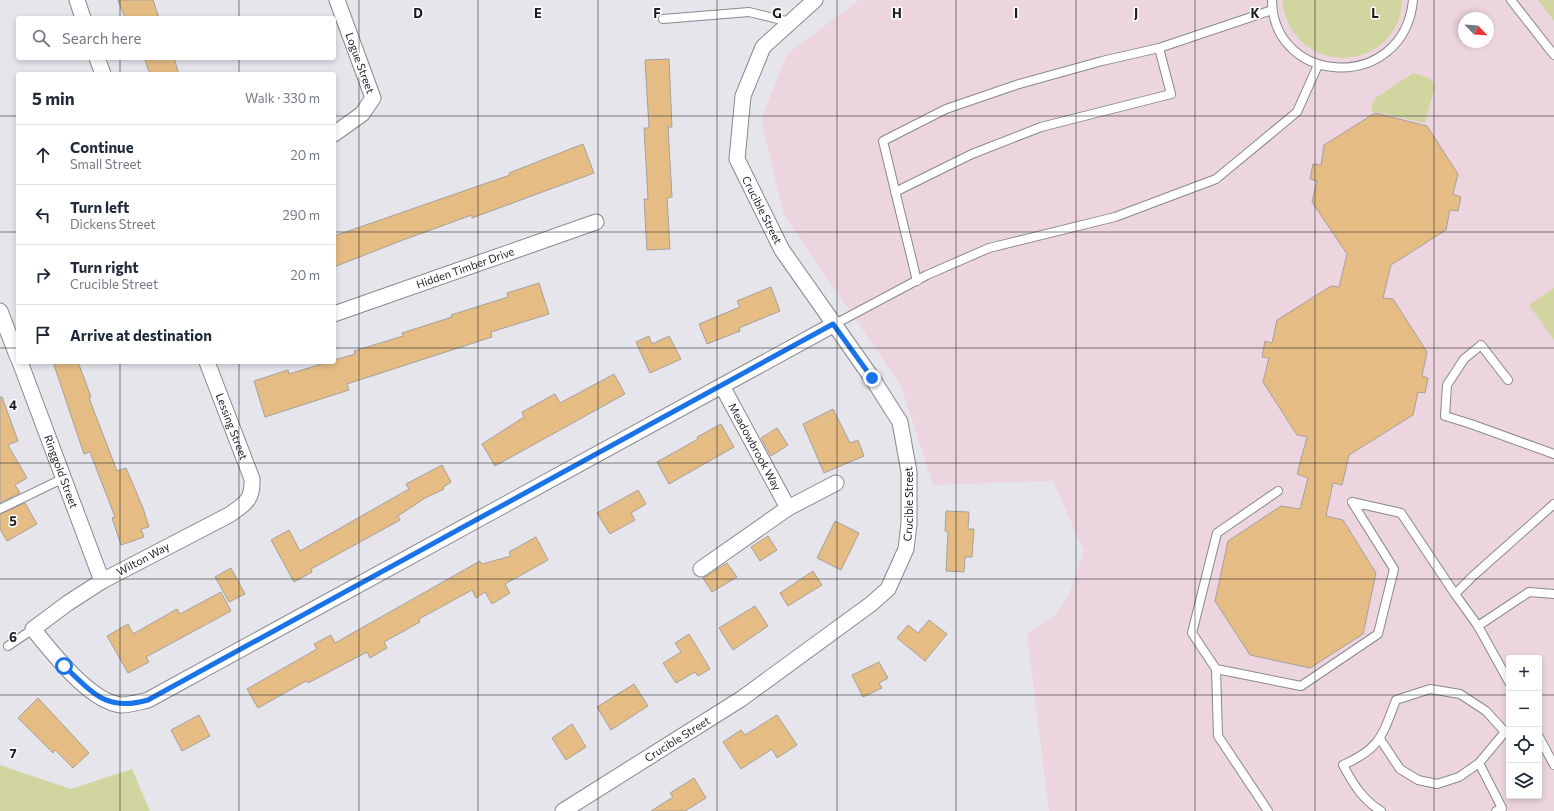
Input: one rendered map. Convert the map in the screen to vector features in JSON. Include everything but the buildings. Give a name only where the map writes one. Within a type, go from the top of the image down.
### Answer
[{"type":"street","points":[[77,0],[82,16]]},
{"type":"street","name":"Logue Street","points":[[336,133],[362,114],[373,98],[337,0]]},
{"type":"street","name":"Crucible Street","points":[[563,811],[741,700],[888,589],[906,549],[910,524],[909,472],[900,422],[872,378],[782,250],[737,159],[743,96],[763,47],[815,0]]},
{"type":"street","points":[[98,60],[102,72]]},
{"type":"street","name":"Hidden Timber Drive","points":[[336,313],[596,222]]},
{"type":"street","points":[[0,310],[16,353]]},
{"type":"street","points":[[32,629],[64,666],[86,686],[111,703],[121,705],[148,700],[833,324]]},
{"type":"street","name":"Ringgold Street","points":[[21,364],[102,581]]},
{"type":"street","name":"Lessing Street","points":[[208,364],[252,479],[252,492]]},
{"type":"street","name":"Meadowbrook Way","points":[[722,386],[788,508]]},
{"type":"street","points":[[701,569],[788,508],[836,483]]},
{"type":"street","name":"Wilton Way","points":[[32,629],[102,581],[229,515],[246,503],[252,492]]},
{"type":"lane","points":[[1272,0],[1272,10],[1278,28],[1288,44],[1302,56],[1318,65],[1342,69],[1365,65],[1386,54],[1402,36],[1411,14],[1413,0]]},
{"type":"lane","points":[[1511,0],[1554,55]]},
{"type":"lane","points":[[917,281],[883,141],[946,109],[1016,85],[1102,60],[1159,48],[1272,10]]},
{"type":"lane","points":[[663,19],[749,12],[790,22]]},
{"type":"lane","points":[[895,192],[972,154],[1041,127],[1171,94],[1159,48]]},
{"type":"lane","points":[[833,324],[917,281],[989,248],[1115,217],[1216,179],[1297,112],[1318,65]]},
{"type":"lane","points":[[1508,380],[1481,345],[1464,359],[1447,385],[1445,416],[1554,454]]},
{"type":"lane","points":[[0,509],[64,478]]},
{"type":"lane","points":[[1268,811],[1218,736],[1216,669],[1192,633],[1217,533],[1278,491]]},
{"type":"lane","points":[[1216,669],[1301,686],[1378,634],[1394,569],[1352,502],[1401,512],[1478,626],[1506,677]]},
{"type":"lane","points":[[1455,594],[1472,576],[1554,504]]},
{"type":"lane","points":[[1478,626],[1528,592],[1554,594]]},
{"type":"lane","points":[[8,646],[32,629]]},
{"type":"lane","points":[[1381,811],[1370,804],[1355,787],[1343,765],[1361,757],[1380,739],[1396,700],[1430,689],[1460,694],[1486,711],[1506,731]]},
{"type":"lane","points":[[1380,739],[1400,769],[1418,780],[1438,784],[1459,777],[1479,763],[1506,733]]},
{"type":"lane","points":[[1542,742],[1554,765]]},
{"type":"lane","points":[[1479,763],[1502,808],[1496,811]]},
{"type":"lane","points":[[1364,811],[1370,804]]},
{"type":"shaded area","points":[[859,0],[1554,0],[1554,811],[1049,811],[1027,633],[1057,613],[1070,592],[1084,551],[1053,481],[933,485],[901,386],[784,215],[761,120],[787,54]]},
{"type":"green space","points":[[1282,0],[1402,0],[1397,24],[1384,42],[1366,53],[1345,58],[1324,55],[1305,45],[1290,26]]},
{"type":"green space","points":[[1538,0],[1554,0],[1554,21]]},
{"type":"green space","points":[[1413,73],[1429,78],[1435,86],[1425,123],[1371,111],[1374,99]]},
{"type":"green space","points":[[1554,288],[1554,340],[1529,305]]},
{"type":"green space","points":[[0,765],[71,789],[132,769],[150,811],[0,811]]},
{"type":"route","points":[[64,666],[86,686],[111,703],[121,705],[134,704],[148,700],[833,324],[872,378]]}]
